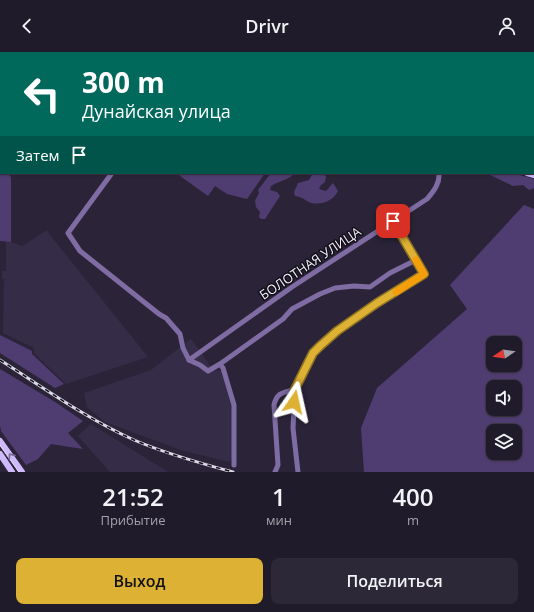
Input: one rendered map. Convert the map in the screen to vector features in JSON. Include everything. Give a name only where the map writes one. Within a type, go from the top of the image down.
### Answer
[{"type":"main road","points":[[0,440],[22,472]]},
{"type":"main road","points":[[0,454],[12,472]]},
{"type":"street","points":[[111,174],[68,233],[80,251],[166,318],[180,334],[183,348],[189,360],[208,371],[283,319],[292,309],[320,294],[335,288],[354,286],[370,287],[390,273],[416,260]]},
{"type":"street","name":"БОЛОТНАЯ УЛИЦА","points":[[189,360],[292,287],[427,198],[432,194],[439,180],[439,174]]},
{"type":"street","points":[[298,472],[293,428],[295,389],[313,353],[337,331],[377,303],[424,274],[393,221]]},
{"type":"street","points":[[220,364],[223,368],[234,405],[234,465]]},
{"type":"street","points":[[275,472],[278,465],[274,405],[276,397],[280,393],[295,389]]},
{"type":"shaded area","points":[[1,174],[9,174],[11,178],[11,242],[0,241],[0,176]]},
{"type":"shaded area","points":[[177,174],[264,174],[247,199],[227,194],[215,186],[208,196]]},
{"type":"shaded area","points":[[270,174],[294,174],[271,186],[270,190],[277,192],[280,196],[265,219],[261,219],[259,217],[260,212],[256,207],[255,201],[259,193],[258,190]]},
{"type":"shaded area","points":[[312,174],[323,174],[326,176],[325,182],[319,189],[326,191],[333,183],[338,191],[329,201],[315,204],[295,196],[294,192],[298,183],[309,180]]},
{"type":"shaded area","points":[[488,174],[516,174],[534,179],[534,188],[529,190],[523,185],[513,186]]},
{"type":"shaded area","points":[[524,205],[534,209],[534,472],[364,472],[361,428],[377,388],[467,309],[450,285]]},
{"type":"shaded area","points":[[47,230],[148,357],[66,384],[34,353],[34,348],[3,333],[4,279],[2,279],[2,271],[6,271],[6,241],[22,246]]},
{"type":"shaded area","points":[[0,335],[32,351],[32,354],[64,384],[55,388],[0,353]]},
{"type":"shaded area","points":[[191,339],[214,371],[222,370],[232,405],[233,457],[229,462],[181,450],[105,422],[87,407],[84,393],[151,370]]},
{"type":"shaded area","points":[[0,369],[55,402],[83,421],[68,433],[83,449],[51,444],[38,459],[26,465],[1,431]]},
{"type":"shaded area","points":[[91,424],[168,472],[110,472],[78,436]]},
{"type":"tram line","points":[[0,445],[19,472]]},
{"type":"railway","points":[[0,360],[66,403],[117,432],[171,454],[233,472]]},
{"type":"slow traffic","points":[[396,292],[424,274],[416,260]]},
{"type":"route","points":[[294,402],[295,389],[313,353],[320,346],[337,331],[377,303],[424,274],[393,221]]}]
